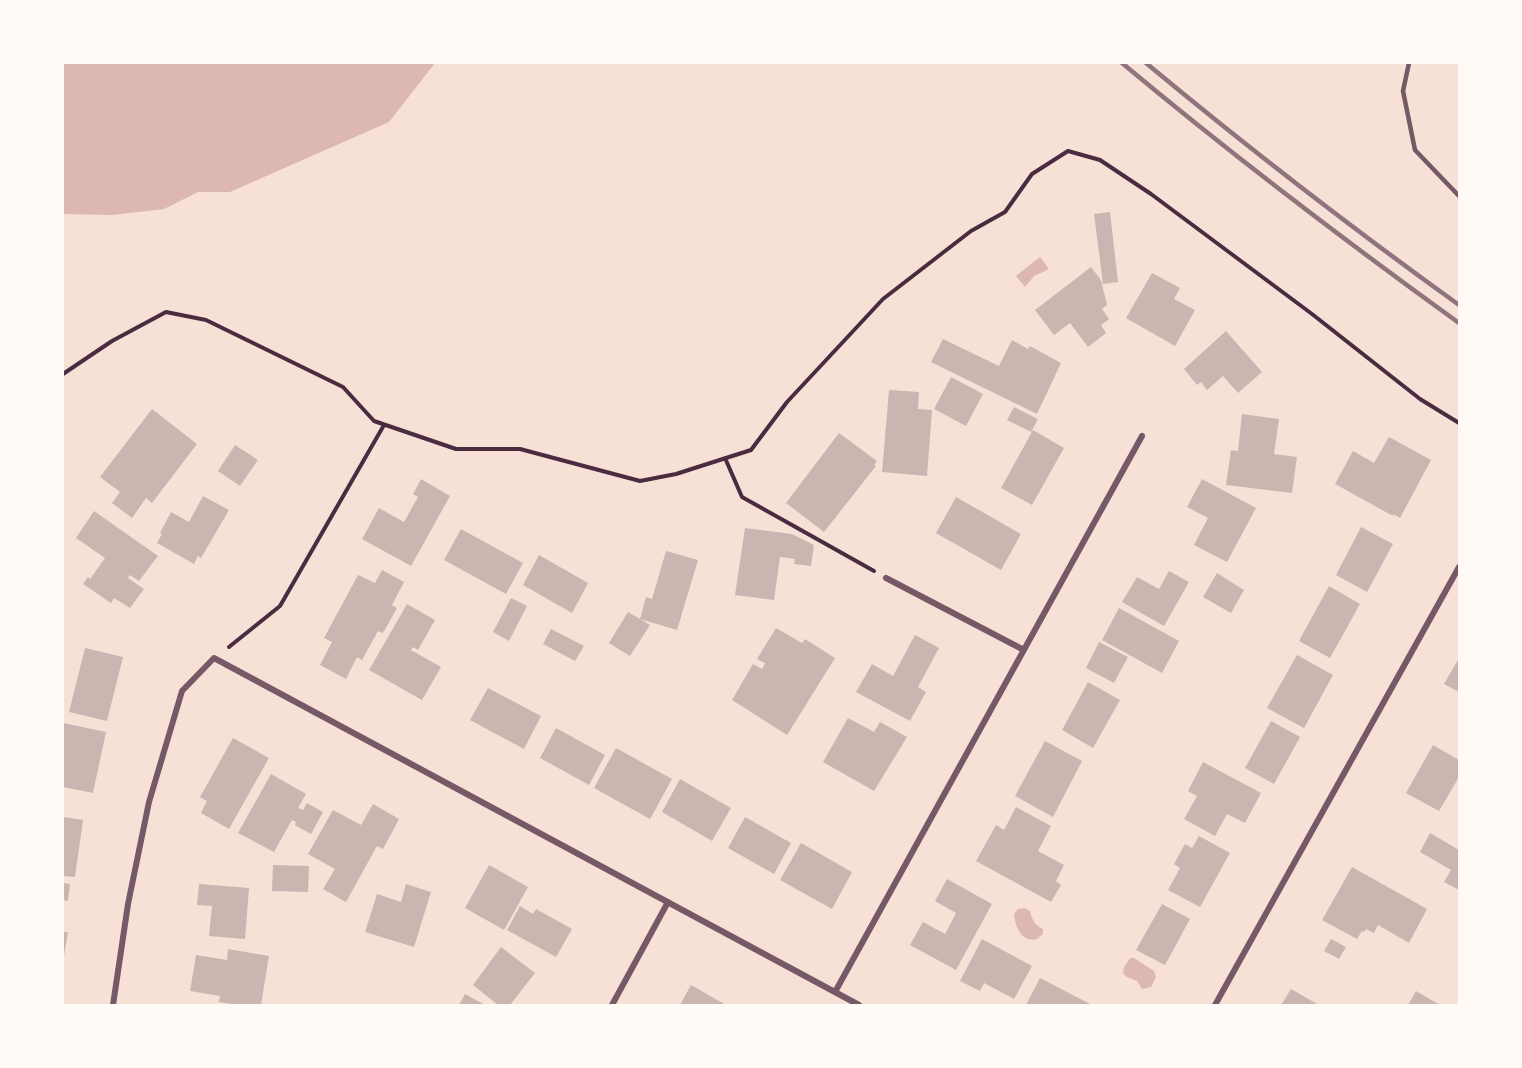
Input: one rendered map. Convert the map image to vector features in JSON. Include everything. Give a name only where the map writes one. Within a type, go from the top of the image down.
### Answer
[{"type":"street","points":[[835,992],[1142,436]]},
{"type":"street","points":[[1215,1005],[1459,567]]},
{"type":"street","points":[[885,578],[1024,650]]},
{"type":"street","points":[[113,1005],[128,904],[149,802],[182,691],[214,658],[859,1005]]},
{"type":"street","points":[[612,1005],[668,902]]},
{"type":"lane","points":[[1409,63],[1403,91],[1414,150],[1459,196]]},
{"type":"path","points":[[63,374],[112,341],[166,312],[206,320],[333,382],[342,387],[374,421],[456,449],[520,448],[640,482],[676,474],[751,450],[788,402],[883,299],[971,231],[1005,212],[1032,174],[1068,151],[1101,160],[1151,194],[1420,399],[1459,423]]},
{"type":"path","points":[[214,658],[280,606],[384,424]]},
{"type":"path","points":[[725,458],[742,497],[885,578]]},
{"type":"shaded area","points":[[63,63],[435,63],[389,122],[230,192],[198,192],[164,209],[112,215],[63,214]]},
{"type":"shaded area","points":[[1040,257],[1049,269],[1034,276],[1025,287],[1016,276]]},
{"type":"shaded area","points":[[1024,908],[1030,911],[1034,922],[1043,929],[1043,934],[1037,939],[1027,939],[1018,929],[1014,914],[1018,909]]},
{"type":"shaded area","points":[[1130,958],[1134,958],[1154,971],[1156,977],[1151,987],[1142,989],[1137,981],[1123,973]]},
{"type":"building","points":[[1110,212],[1118,282],[1103,284],[1094,214]]},
{"type":"building","points":[[1091,267],[1101,280],[1107,305],[1102,309],[1109,319],[1101,325],[1106,333],[1088,347],[1070,323],[1054,335],[1035,310]]},
{"type":"building","points":[[1152,273],[1180,288],[1174,299],[1195,310],[1175,346],[1126,318]]},
{"type":"building","points":[[1226,331],[1262,372],[1238,393],[1223,376],[1207,390],[1201,382],[1197,385],[1184,369]]},
{"type":"building","points":[[943,339],[999,366],[1012,340],[1028,349],[1030,346],[1061,363],[1037,414],[931,362]]},
{"type":"building","points":[[951,377],[983,394],[966,426],[934,409]]},
{"type":"building","points":[[889,390],[919,392],[918,409],[932,410],[927,476],[882,472]]},
{"type":"building","points":[[1014,407],[1038,419],[1031,432],[1007,420]]},
{"type":"building","points":[[152,409],[197,444],[152,503],[146,498],[132,518],[112,503],[120,492],[100,477]]},
{"type":"building","points":[[1242,414],[1279,419],[1274,454],[1297,457],[1292,493],[1226,485],[1231,450],[1238,451]]},
{"type":"building","points":[[1033,430],[1064,448],[1032,505],[1001,488]]},
{"type":"building","points":[[839,433],[877,461],[874,465],[876,466],[824,532],[786,503]]},
{"type":"building","points":[[1389,437],[1431,460],[1400,518],[1335,484],[1353,451],[1374,463]]},
{"type":"building","points":[[235,445],[258,460],[240,486],[218,471]]},
{"type":"building","points":[[421,479],[450,496],[411,566],[362,539],[379,508],[404,522],[418,497],[413,494]]},
{"type":"building","points":[[1202,479],[1256,508],[1227,562],[1194,545],[1208,518],[1187,507]]},
{"type":"building","points":[[203,496],[229,510],[201,558],[198,556],[194,564],[157,543],[171,512],[189,522]]},
{"type":"building","points":[[956,497],[1021,534],[1001,570],[936,533]]},
{"type":"building","points":[[94,511],[158,556],[139,581],[130,575],[128,578],[144,589],[130,608],[114,598],[111,603],[83,584],[88,577],[90,579],[105,558],[76,538]]},
{"type":"building","points":[[1361,527],[1393,544],[1367,592],[1336,575]]},
{"type":"building","points":[[745,528],[792,534],[814,545],[811,566],[794,564],[795,559],[780,557],[774,600],[735,595]]},
{"type":"building","points":[[461,529],[523,563],[506,594],[444,560]]},
{"type":"building","points":[[666,551],[698,560],[677,630],[640,619],[646,597],[652,599]]},
{"type":"building","points":[[539,555],[588,583],[572,613],[523,585]]},
{"type":"building","points":[[382,570],[404,582],[392,605],[397,608],[383,633],[378,631],[362,660],[357,657],[346,679],[320,665],[332,642],[324,638],[358,575],[375,583]]},
{"type":"building","points":[[1169,571],[1189,582],[1164,626],[1122,602],[1137,577],[1159,589]]},
{"type":"building","points":[[1217,573],[1244,590],[1231,613],[1203,597]]},
{"type":"building","points":[[1329,586],[1360,604],[1330,658],[1299,641]]},
{"type":"building","points":[[511,598],[527,606],[509,641],[493,632]]},
{"type":"building","points":[[407,604],[435,620],[418,650],[413,647],[411,650],[441,667],[422,700],[369,670]]},
{"type":"building","points":[[1119,608],[1179,641],[1162,673],[1102,640]]},
{"type":"building","points":[[628,612],[650,625],[630,656],[609,643]]},
{"type":"building","points":[[776,628],[802,643],[805,639],[835,658],[787,735],[732,700],[753,664],[762,669],[765,663],[757,659]]},
{"type":"building","points":[[551,629],[584,646],[575,661],[543,644]]},
{"type":"building","points":[[915,635],[939,648],[918,687],[926,692],[910,721],[856,692],[872,664],[893,676]]},
{"type":"building","points":[[1099,642],[1128,657],[1114,683],[1086,668]]},
{"type":"building","points":[[85,648],[123,657],[107,721],[69,712]]},
{"type":"building","points":[[1297,655],[1333,675],[1304,728],[1267,708]]},
{"type":"building","points":[[1459,658],[1459,692],[1444,684]]},
{"type":"building","points":[[1088,682],[1120,700],[1093,748],[1062,730]]},
{"type":"building","points":[[488,688],[541,716],[524,749],[470,720]]},
{"type":"building","points":[[848,718],[874,732],[880,722],[907,737],[874,791],[823,762]]},
{"type":"building","points":[[1271,721],[1300,737],[1274,784],[1245,768]]},
{"type":"building","points":[[63,723],[106,732],[93,793],[63,787]]},
{"type":"building","points":[[556,728],[605,755],[589,785],[540,758]]},
{"type":"building","points":[[233,738],[269,758],[229,829],[201,813],[207,801],[200,797]]},
{"type":"building","points":[[1045,741],[1082,761],[1053,817],[1015,796]]},
{"type":"building","points":[[1433,745],[1459,760],[1459,777],[1439,811],[1406,793]]},
{"type":"building","points":[[616,748],[672,779],[650,819],[594,788]]},
{"type":"building","points":[[1203,762],[1261,793],[1245,823],[1227,814],[1215,836],[1184,819],[1197,796],[1188,791]]},
{"type":"building","points":[[271,774],[306,794],[298,808],[303,810],[307,803],[323,812],[311,834],[295,825],[296,822],[292,820],[274,852],[238,833]]},
{"type":"building","points":[[680,779],[731,808],[712,841],[662,812]]},
{"type":"building","points":[[373,804],[399,819],[383,849],[377,846],[346,902],[323,889],[335,869],[308,854],[333,810],[361,825]]},
{"type":"building","points":[[1016,807],[1051,826],[1038,851],[1064,865],[1056,881],[1061,885],[1051,902],[976,861],[996,825],[1004,830]]},
{"type":"building","points":[[63,817],[83,820],[75,877],[63,876]]},
{"type":"building","points":[[745,817],[791,843],[774,874],[728,848]]},
{"type":"building","points":[[1430,833],[1459,850],[1459,890],[1444,882],[1451,870],[1420,852]]},
{"type":"building","points":[[1199,836],[1230,853],[1200,907],[1168,890],[1180,868],[1174,864],[1185,844],[1192,848]]},
{"type":"building","points":[[801,843],[852,872],[832,909],[780,880]]},
{"type":"building","points":[[273,865],[309,866],[308,892],[272,891]]},
{"type":"building","points":[[489,865],[528,887],[504,930],[465,908]]},
{"type":"building","points":[[1352,867],[1427,909],[1409,943],[1378,925],[1374,933],[1366,929],[1357,939],[1322,920]]},
{"type":"building","points":[[947,879],[992,904],[956,970],[910,945],[923,922],[945,934],[956,913],[935,901]]},
{"type":"building","points":[[63,883],[70,884],[68,901],[63,900]]},
{"type":"building","points":[[199,884],[249,888],[245,939],[209,936],[212,906],[197,905]]},
{"type":"building","points":[[406,884],[431,892],[414,947],[365,932],[377,894],[401,902]]},
{"type":"building","points":[[1162,904],[1190,919],[1165,965],[1136,950]]},
{"type":"building","points":[[520,906],[533,914],[536,909],[572,929],[556,957],[507,930]]},
{"type":"building","points":[[63,932],[68,932],[64,956],[63,956]]},
{"type":"building","points":[[982,939],[1032,966],[1014,999],[984,983],[980,991],[960,981]]},
{"type":"building","points":[[1331,939],[1346,947],[1339,959],[1324,951]]},
{"type":"building","points":[[501,947],[535,973],[510,1005],[498,1005],[473,985]]},
{"type":"building","points":[[228,949],[269,956],[261,1005],[219,1002],[220,996],[190,991],[196,955],[227,960]]},
{"type":"building","points":[[1040,978],[1092,1005],[1026,1005]]},
{"type":"building","points":[[691,985],[726,1005],[680,1005]]},
{"type":"building","points":[[1291,989],[1319,1005],[1281,1005]]},
{"type":"building","points":[[1416,991],[1440,1005],[1408,1005]]},
{"type":"building","points":[[465,994],[485,1005],[459,1005]]},
{"type":"railway","points":[[1122,63],[1288,196],[1459,323]]},
{"type":"railway","points":[[1146,63],[1300,187],[1459,305]]}]
